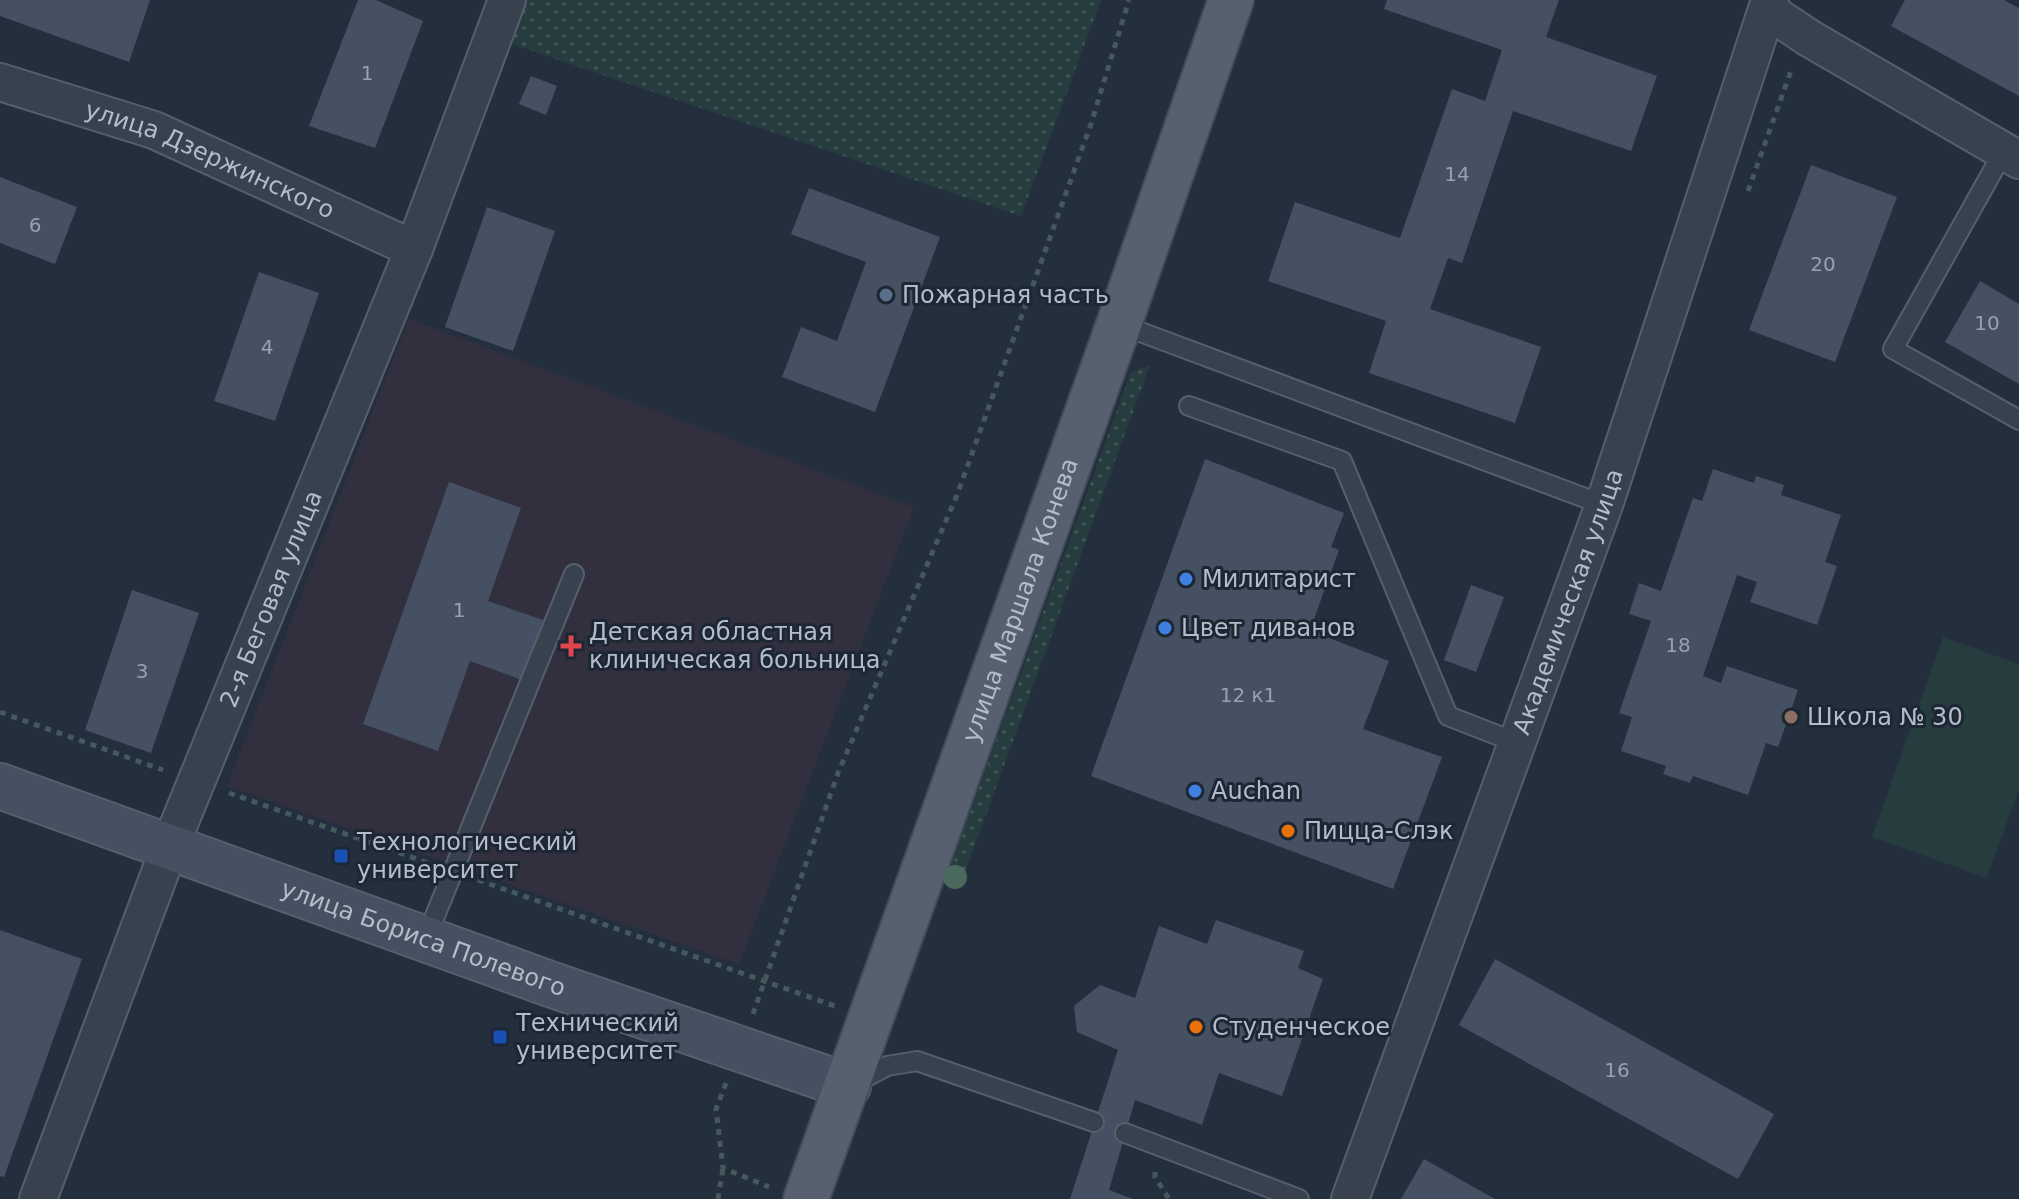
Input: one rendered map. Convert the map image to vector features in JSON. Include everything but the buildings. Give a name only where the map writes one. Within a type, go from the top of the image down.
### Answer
[{"type":"main road","name":"улица Маршала Конева","points":[[790,1194],[848,1086],[1231,0]]},
{"type":"main road","name":"улица Бориса Полевого","points":[[0,786],[550,984],[848,1086]]},
{"type":"street","name":"2-я Беговая улица","points":[[38,1199],[170,846],[414,249],[507,0]]},
{"type":"street","points":[[1769,5],[1809,38],[2012,156]]},
{"type":"street","name":"Академическая улица","points":[[1350,1199],[1604,505],[1769,5]]},
{"type":"street","name":"улица Дзержинского","points":[[0,82],[154,130],[414,249]]},
{"type":"lane","points":[[2012,156],[1893,349],[2019,420]]},
{"type":"lane","points":[[1119,324],[1604,505]]},
{"type":"lane","points":[[1189,406],[1342,461],[1448,716],[1515,742]]},
{"type":"lane","points":[[426,938],[574,574]]},
{"type":"lane","points":[[848,1086],[887,1066],[917,1061],[1094,1122]]},
{"type":"lane","points":[[1125,1133],[1299,1199]]},
{"type":"path","points":[[718,1199],[723,1168],[716,1109],[838,773],[957,495],[1091,124],[1129,0]]},
{"type":"path","points":[[723,1168],[790,1194]]},
{"type":"shaded area","name":"Детская областная клиническая больница","points":[[409,319],[914,507],[739,964],[227,786]]},
{"type":"green space","points":[[525,0],[1101,0],[1021,216],[509,43]]},
{"type":"green space","points":[[1150,365],[960,886],[945,881],[1131,372]]},
{"type":"green space","points":[[1943,637],[2019,664],[2019,789],[1987,878],[1872,837]]},
{"type":"place","name":"Пожарная часть","points":[[886,295]]},
{"type":"place","name":"Милитарист","points":[[1186,579]]},
{"type":"place","name":"Цвет диванов","points":[[1165,628]]},
{"type":"place","name":"Детская областная клиническая больница","points":[[571,646]]},
{"type":"place","name":"Школа № 30","points":[[1791,717]]},
{"type":"place","name":"Auchan","points":[[1195,791]]},
{"type":"place","name":"Пицца-Слэк","points":[[1288,831]]},
{"type":"place","name":"Технологический университет","points":[[341,856]]},
{"type":"place","name":"Студенческое","points":[[1196,1027]]},
{"type":"place","name":"Технический университет","points":[[500,1037]]}]
